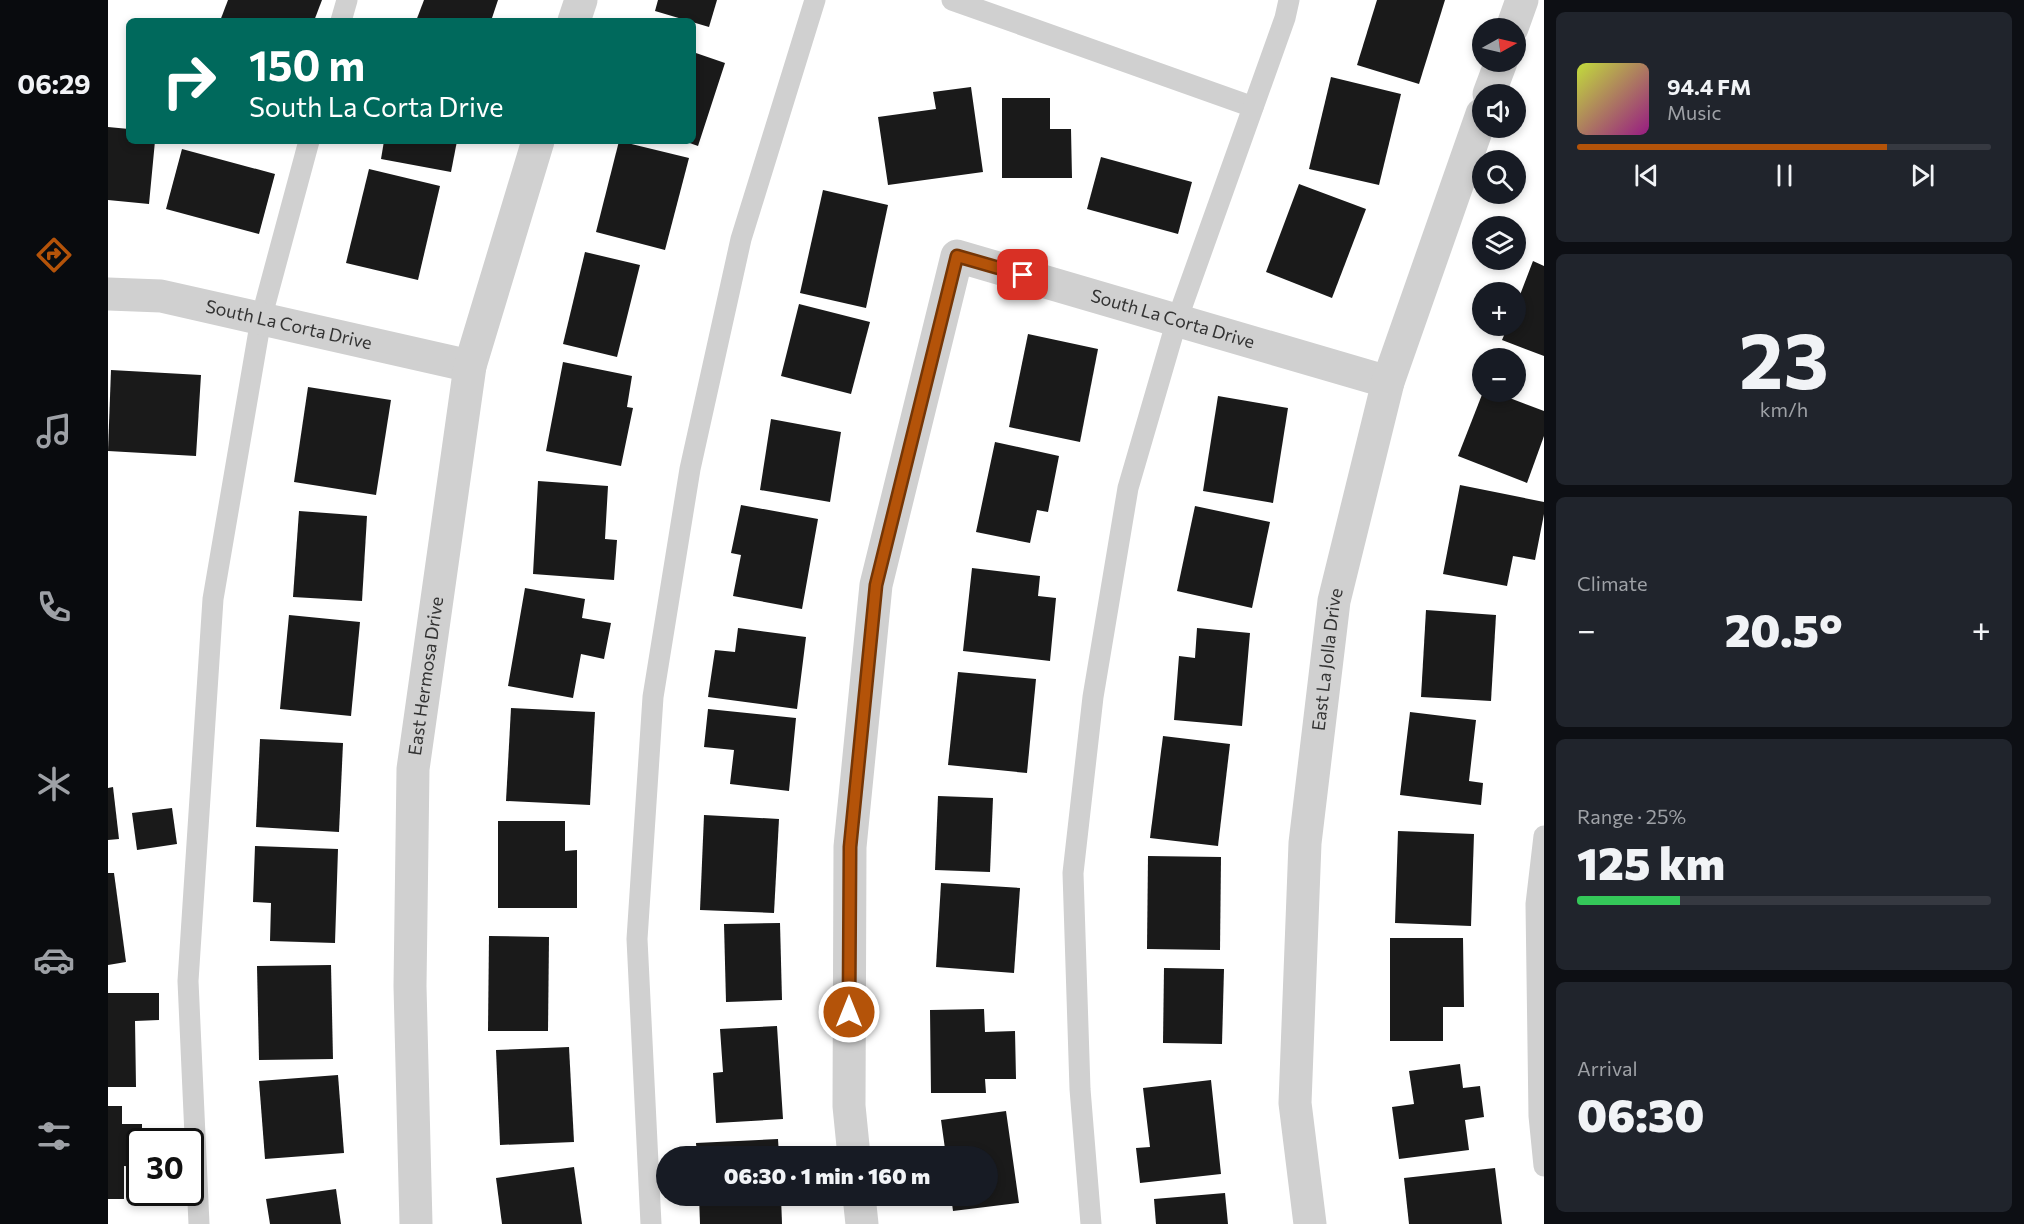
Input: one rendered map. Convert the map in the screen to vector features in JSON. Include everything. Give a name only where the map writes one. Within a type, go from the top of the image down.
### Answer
[{"type":"street","points":[[575,18],[581,0]]},
{"type":"street","points":[[1516,18],[1522,0]]},
{"type":"street","name":"East La Jolla Drive","points":[[1310,1224],[1295,1103],[1305,843],[1334,601],[1388,382],[1474,138]]},
{"type":"street","name":"East Hermosa Drive","points":[[416,1224],[410,986],[413,769],[470,366],[537,144]]},
{"type":"street","name":"South La Corta Drive","points":[[853,1146],[849,1106],[850,847],[876,585],[957,256],[1388,382]]},
{"type":"street","name":"South La Corta Drive","points":[[108,294],[161,296],[470,366]]},
{"type":"street","points":[[860,1206],[862,1224]]},
{"type":"lane","points":[[343,18],[347,0]]},
{"type":"lane","points":[[651,1224],[637,939],[653,697],[690,469],[741,239],[815,0]]},
{"type":"lane","points":[[952,0],[1253,107]]},
{"type":"lane","points":[[1091,1224],[1080,1089],[1073,873],[1093,696],[1128,488],[1177,320],[1289,0]]},
{"type":"lane","points":[[199,1224],[188,981],[213,599],[261,319],[308,144]]},
{"type":"lane","points":[[1544,836],[1536,904],[1539,1116],[1544,1166]]},
{"type":"building","points":[[228,0],[322,0],[315,18],[221,18]]},
{"type":"building","points":[[424,0],[498,0],[492,18],[417,18]]},
{"type":"building","points":[[658,0],[717,0],[709,27],[696,23],[696,18],[679,18],[655,11]]},
{"type":"building","points":[[1377,0],[1445,0],[1419,84],[1357,65]]},
{"type":"building","points":[[696,53],[725,63],[698,146],[692,144],[696,144]]},
{"type":"building","points":[[1331,77],[1401,94],[1379,185],[1309,169]]},
{"type":"building","points":[[971,87],[983,172],[888,185],[878,117],[936,109],[933,92]]},
{"type":"building","points":[[1002,98],[1050,98],[1050,129],[1071,129],[1072,178],[1002,178]]},
{"type":"building","points":[[108,127],[126,129],[126,144],[155,144],[149,204],[108,200]]},
{"type":"building","points":[[384,144],[456,144],[451,172],[381,159]]},
{"type":"building","points":[[618,144],[631,144],[689,158],[665,250],[596,232]]},
{"type":"building","points":[[182,149],[275,174],[259,234],[166,209]]},
{"type":"building","points":[[1101,157],[1192,182],[1178,234],[1087,209]]},
{"type":"building","points":[[369,169],[440,186],[418,280],[346,263]]},
{"type":"building","points":[[1299,184],[1366,209],[1332,298],[1266,272]]},
{"type":"building","points":[[823,190],[888,205],[866,308],[800,293]]},
{"type":"building","points":[[585,252],[640,265],[617,357],[563,344]]},
{"type":"building","points":[[1533,261],[1544,266],[1544,356],[1502,340],[1504,336],[1526,336],[1525,282]]},
{"type":"building","points":[[799,304],[870,322],[851,394],[781,376]]},
{"type":"building","points":[[1028,334],[1098,349],[1080,442],[1009,427]]},
{"type":"building","points":[[563,362],[632,376],[627,407],[633,408],[621,466],[546,451]]},
{"type":"building","points":[[111,370],[201,375],[196,456],[108,451]]},
{"type":"building","points":[[308,387],[391,400],[376,495],[294,482]]},
{"type":"building","points":[[1218,396],[1288,408],[1273,503],[1203,491]]},
{"type":"building","points":[[1479,402],[1520,402],[1544,411],[1544,436],[1527,483],[1458,456]]},
{"type":"building","points":[[771,419],[841,432],[830,502],[760,490]]},
{"type":"building","points":[[995,442],[1059,456],[1048,512],[1037,510],[1030,543],[976,532]]},
{"type":"building","points":[[538,481],[608,486],[605,539],[617,540],[614,580],[533,574]]},
{"type":"building","points":[[1460,485],[1544,502],[1544,514],[1535,560],[1513,556],[1507,586],[1443,574]]},
{"type":"building","points":[[741,505],[818,519],[802,609],[733,596],[741,555],[731,553]]},
{"type":"building","points":[[1195,506],[1270,522],[1252,608],[1177,591]]},
{"type":"building","points":[[299,511],[367,516],[362,601],[293,597]]},
{"type":"building","points":[[972,568],[1040,576],[1038,596],[1056,598],[1050,661],[963,651]]},
{"type":"building","points":[[525,588],[585,599],[582,618],[611,623],[604,659],[581,654],[573,698],[508,686]]},
{"type":"building","points":[[1426,610],[1496,615],[1491,701],[1421,697]]},
{"type":"building","points":[[289,615],[360,622],[351,716],[280,709]]},
{"type":"building","points":[[738,628],[806,637],[797,709],[708,697],[715,650],[735,652]]},
{"type":"building","points":[[1197,628],[1250,633],[1242,726],[1174,720],[1179,656],[1195,658]]},
{"type":"building","points":[[958,672],[1036,679],[1027,773],[948,765]]},
{"type":"building","points":[[511,708],[595,712],[590,805],[506,801]]},
{"type":"building","points":[[708,709],[796,718],[789,791],[730,784],[734,750],[704,747]]},
{"type":"building","points":[[1410,712],[1476,720],[1469,781],[1483,783],[1481,805],[1400,795]]},
{"type":"building","points":[[1163,736],[1230,744],[1218,846],[1150,838]]},
{"type":"building","points":[[260,739],[343,743],[339,832],[256,827]]},
{"type":"building","points":[[113,787],[119,839],[108,840],[108,788]]},
{"type":"building","points":[[938,796],[993,798],[990,872],[935,870]]},
{"type":"building","points":[[172,808],[177,844],[137,850],[132,813]]},
{"type":"building","points":[[704,815],[779,819],[774,913],[700,910]]},
{"type":"building","points":[[498,821],[565,821],[565,851],[577,850],[577,908],[498,908]]},
{"type":"building","points":[[1398,831],[1474,834],[1471,926],[1395,923]]},
{"type":"building","points":[[255,846],[338,849],[335,943],[270,941],[271,903],[253,902]]},
{"type":"building","points":[[1148,856],[1221,857],[1220,950],[1147,949]]},
{"type":"building","points":[[108,873],[114,873],[126,962],[108,965]]},
{"type":"building","points":[[941,883],[1020,888],[1014,973],[936,967]]},
{"type":"building","points":[[780,923],[782,1000],[726,1002],[724,924]]},
{"type":"building","points":[[489,936],[549,937],[548,1031],[488,1031]]},
{"type":"building","points":[[1390,938],[1463,938],[1464,1007],[1443,1007],[1443,1041],[1390,1041]]},
{"type":"building","points":[[331,965],[333,1059],[259,1060],[257,966]]},
{"type":"building","points":[[1164,968],[1224,969],[1222,1044],[1163,1043]]},
{"type":"building","points":[[108,993],[159,993],[159,1020],[135,1021],[136,1087],[108,1087]]},
{"type":"building","points":[[984,1009],[985,1032],[1015,1031],[1016,1079],[985,1079],[986,1093],[931,1093],[930,1010]]},
{"type":"building","points":[[777,1026],[783,1119],[716,1123],[713,1073],[723,1072],[720,1029]]},
{"type":"building","points":[[569,1047],[574,1142],[500,1145],[496,1050]]},
{"type":"building","points":[[1460,1064],[1463,1088],[1480,1086],[1484,1117],[1465,1120],[1469,1150],[1399,1159],[1392,1107],[1414,1104],[1409,1071]]},
{"type":"building","points":[[338,1075],[344,1153],[265,1159],[259,1081]]},
{"type":"building","points":[[1211,1080],[1221,1174],[1140,1183],[1136,1148],[1150,1147],[1143,1088]]},
{"type":"building","points":[[108,1106],[122,1106],[122,1124],[142,1124],[142,1128],[126,1128],[124,1199],[108,1199]]},
{"type":"building","points":[[1006,1111],[1019,1203],[998,1206],[998,1146],[945,1146],[941,1120]]},
{"type":"building","points":[[778,1139],[778,1146],[696,1146],[696,1143]]},
{"type":"building","points":[[574,1167],[582,1224],[502,1224],[496,1178]]},
{"type":"building","points":[[1495,1168],[1502,1224],[1409,1224],[1404,1178]]},
{"type":"building","points":[[336,1189],[341,1224],[270,1224],[266,1199]]},
{"type":"building","points":[[1225,1193],[1228,1224],[1156,1224],[1154,1199]]},
{"type":"building","points":[[699,1206],[781,1206],[782,1224],[700,1224]]},
{"type":"building","points":[[952,1206],[994,1206],[953,1211]]},
{"type":"route","points":[[849,1012],[850,847],[876,585],[957,256],[1023,275]]}]
